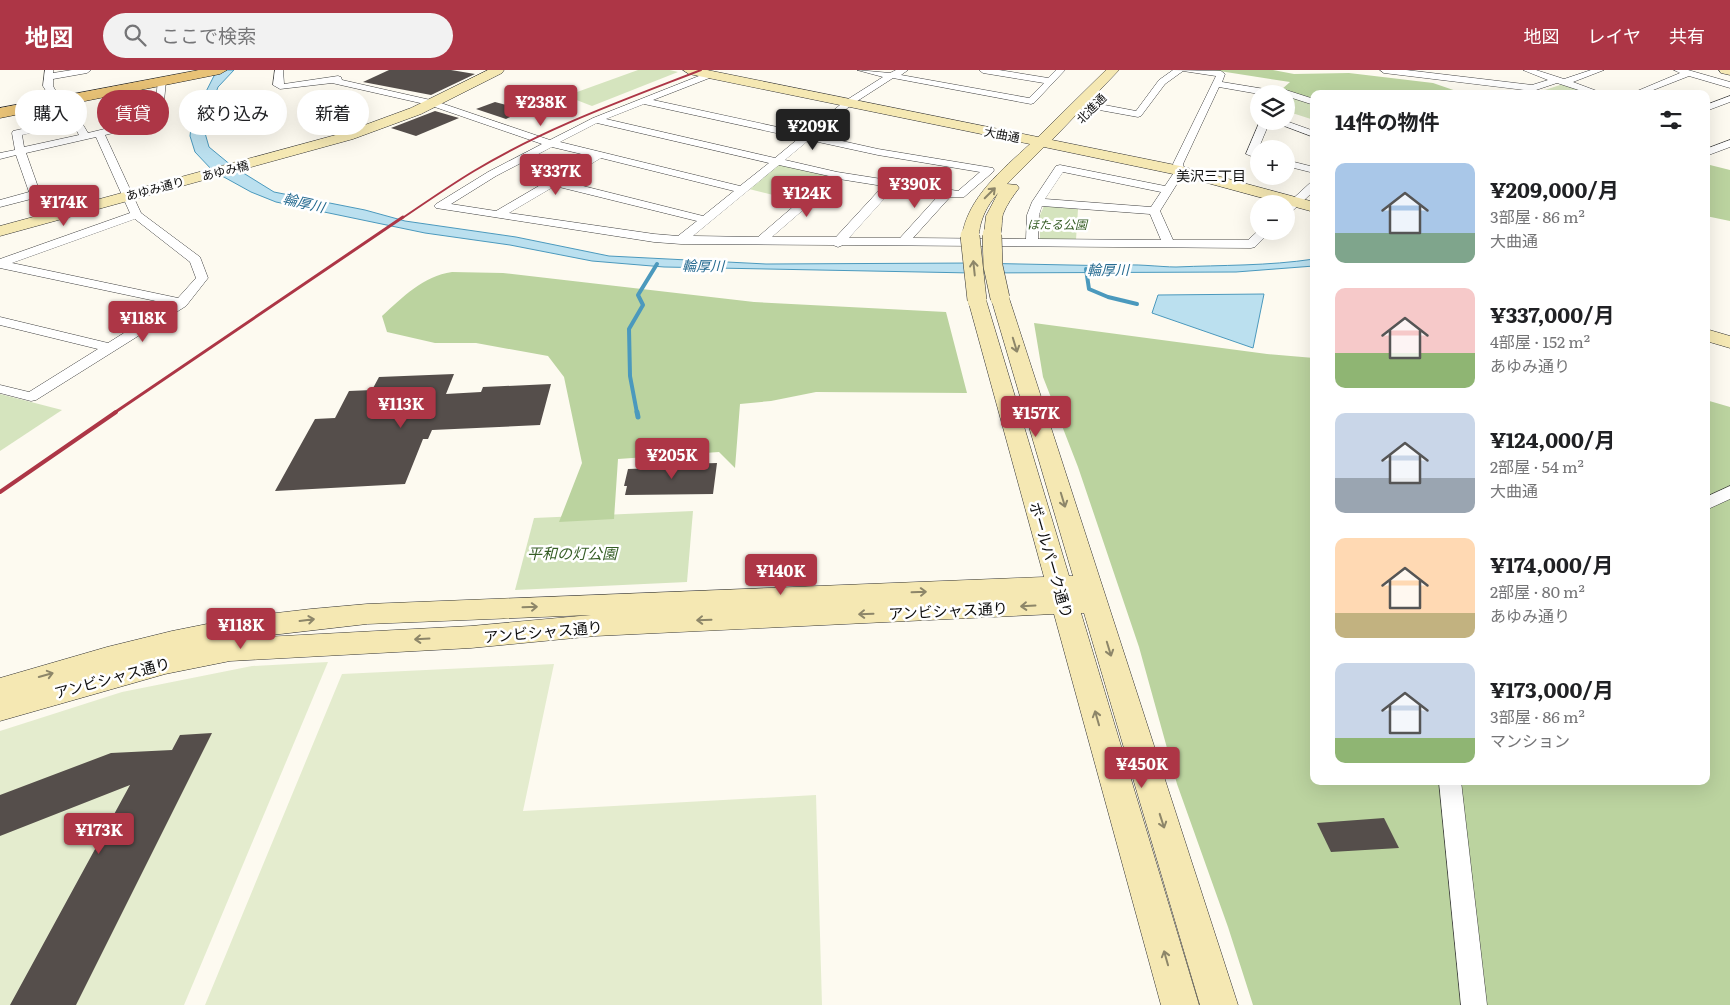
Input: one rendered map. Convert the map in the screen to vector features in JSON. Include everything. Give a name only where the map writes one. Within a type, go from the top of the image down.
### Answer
[{"type":"main road","points":[[87,96],[220,70]]},
{"type":"main road","points":[[0,113],[15,110]]},
{"type":"street","points":[[50,90],[48,74],[87,70]]},
{"type":"street","points":[[279,70],[278,85],[283,87],[337,80],[432,103],[550,143],[743,190]]},
{"type":"street","points":[[432,103],[498,70]]},
{"type":"street","name":"大曲通","points":[[689,70],[711,72],[1179,168],[1302,203]]},
{"type":"street","points":[[861,70],[1031,100],[1061,70]]},
{"type":"street","points":[[681,240],[852,101],[892,75],[904,70]]},
{"type":"street","points":[[983,70],[1049,81]]},
{"type":"street","points":[[1094,106],[1138,114],[1162,82],[1179,70]]},
{"type":"street","points":[[1154,211],[1168,190],[1179,168],[1221,74],[1187,70]]},
{"type":"street","points":[[1384,70],[1533,88],[1600,70]]},
{"type":"street","points":[[1527,70],[1589,90]]},
{"type":"street","points":[[1678,70],[1730,85]]},
{"type":"street","points":[[1725,70],[1730,71]]},
{"type":"street","points":[[711,72],[596,120],[492,174],[440,206],[654,238],[681,240],[838,243],[1169,244],[1251,244],[1255,240]]},
{"type":"street","name":"北進通","points":[[1049,141],[1094,106],[1119,72]]},
{"type":"street","name":"北進通","points":[[1049,141],[1119,72]]},
{"type":"street","points":[[1644,90],[1689,73]]},
{"type":"street","points":[[161,90],[162,81]]},
{"type":"street","points":[[1217,84],[1250,90]]},
{"type":"street","points":[[1295,96],[1310,101]]},
{"type":"street","points":[[1710,107],[1725,104],[1730,99]]},
{"type":"street","points":[[596,120],[837,175],[960,195],[989,170],[878,152],[643,101]]},
{"type":"street","name":"あゆみ橋","points":[[195,178],[356,134],[432,103]]},
{"type":"street","points":[[43,218],[20,151],[17,133],[76,120],[85,136]]},
{"type":"street","points":[[1295,128],[1310,133]]},
{"type":"street","points":[[0,156],[97,133]]},
{"type":"street","points":[[0,389],[31,397],[181,303],[202,278],[196,260],[136,216],[100,135]]},
{"type":"street","name":"ボールパーク通り","points":[[1049,141],[1002,198],[995,215],[992,235],[993,266],[1180,1005]]},
{"type":"street","name":"ボールパーク通り","points":[[1049,141],[983,200],[972,224],[970,236],[977,300],[1218,1005]]},
{"type":"street","points":[[1710,152],[1728,145]]},
{"type":"street","points":[[499,214],[599,155]]},
{"type":"street","points":[[1295,165],[1310,169]]},
{"type":"street","points":[[1032,243],[1032,215],[1060,168],[1168,190]]},
{"type":"street","points":[[760,241],[837,175]]},
{"type":"street","name":"あゆみ通り","points":[[0,231],[195,178]]},
{"type":"street","points":[[554,182],[706,220]]},
{"type":"street","points":[[838,243],[891,184]]},
{"type":"street","points":[[1302,203],[1310,191]]},
{"type":"street","points":[[902,243],[947,193]]},
{"type":"street","points":[[0,204],[36,194]]},
{"type":"street","points":[[1038,202],[1154,211]]},
{"type":"street","points":[[1154,211],[1169,244]]},
{"type":"street","points":[[0,264],[136,216]]},
{"type":"street","points":[[0,264],[181,303]]},
{"type":"street","points":[[0,321],[109,347]]},
{"type":"street","points":[[1710,327],[1730,334]]},
{"type":"street","points":[[1710,336],[1730,342]]},
{"type":"street","points":[[1710,502],[1730,492]]},
{"type":"street","name":"アンビシャス通り","points":[[0,690],[98,660],[172,642],[242,628],[367,614],[481,608],[1077,595]]},
{"type":"street","name":"アンビシャス通り","points":[[0,709],[165,663],[230,650],[471,637],[595,625],[1077,595]]},
{"type":"street","points":[[1450,785],[1474,1005]]},
{"type":"green space","points":[[638,70],[670,70],[678,72],[592,106],[566,96]]},
{"type":"green space","points":[[1213,70],[1273,70],[1294,74],[1349,73],[1433,83],[1453,90],[1310,90],[1310,99],[1295,94],[1295,85],[1287,85],[1290,82]]},
{"type":"green space","points":[[1563,84],[1581,90],[1545,90]]},
{"type":"green space","points":[[1295,97],[1310,101],[1310,119],[1295,114]]},
{"type":"green space","points":[[779,164],[832,176],[802,202],[749,189]]},
{"type":"green space","points":[[1710,165],[1730,170],[1730,221],[1710,217]]},
{"type":"green space","name":"ほたる公園","points":[[1044,206],[1078,209],[1076,240],[1040,240],[1040,215]]},
{"type":"green space","points":[[452,272],[503,273],[754,302],[946,312],[967,393],[816,392],[771,401],[740,404],[735,468],[719,452],[618,459],[614,519],[559,522],[582,463],[564,377],[548,356],[476,343],[435,343],[387,332],[382,316],[414,288],[432,278]]},
{"type":"green space","points":[[1034,323],[1267,354],[1310,358],[1310,785],[1710,785],[1710,401],[1730,407],[1730,1005],[1253,1005],[1228,927],[1177,784],[1139,647],[1078,467],[1043,377]]},
{"type":"green space","points":[[0,394],[62,410],[0,451]]},
{"type":"green space","name":"平和の灯公園","points":[[693,511],[687,582],[515,590],[534,518]]},
{"type":"green space","points":[[328,662],[184,1005],[0,1005],[0,731],[122,692],[252,666]]},
{"type":"green space","points":[[554,664],[523,811],[816,795],[822,1005],[205,1005],[342,674]]},
{"type":"water","points":[[217,70],[234,70],[217,90],[207,90]]},
{"type":"water","name":"輪厚川","points":[[206,135],[209,147],[232,166],[274,192],[365,210],[405,221],[516,237],[609,256],[766,264],[971,263],[1176,267],[1262,264],[1310,259],[1310,266],[1236,272],[972,273],[664,267],[592,261],[510,245],[425,233],[276,202],[251,192],[213,171],[195,152],[190,136]]},
{"type":"water","points":[[1264,294],[1253,348],[1152,313],[1158,295]]},
{"type":"building","points":[[389,70],[451,70],[475,74],[431,95],[363,82]]},
{"type":"building","points":[[495,102],[525,110],[506,119],[476,109]]},
{"type":"building","points":[[435,111],[459,118],[416,136],[391,128]]},
{"type":"building","points":[[454,374],[446,394],[481,392],[483,387],[551,384],[540,425],[432,430],[428,439],[423,439],[405,484],[275,491],[315,419],[335,418],[349,391],[372,390],[379,377]]},
{"type":"building","points":[[717,463],[713,494],[625,495],[627,486],[624,486],[628,469],[683,467],[683,464]]},
{"type":"building","points":[[212,733],[76,1005],[10,1005],[130,785],[0,836],[0,795],[111,753],[172,750],[180,735]]},
{"type":"building","points":[[1384,818],[1399,848],[1331,852],[1317,823]]},
{"type":"waterway","points":[[637,413],[630,376],[629,329],[643,305],[638,295],[657,264]]},
{"type":"waterway","name":"輪厚川","points":[[1086,269],[1089,289],[1108,297],[1137,304]]},
{"type":"waterway","points":[[637,412],[638,417]]},
{"type":"railway","points":[[401,219],[474,171],[529,141],[614,104],[701,70]]},
{"type":"railway","points":[[114,413],[403,217]]},
{"type":"railway","points":[[0,492],[116,412]]},
{"type":"district","name":"美沢三丁目","points":[[1211,175]]}]
